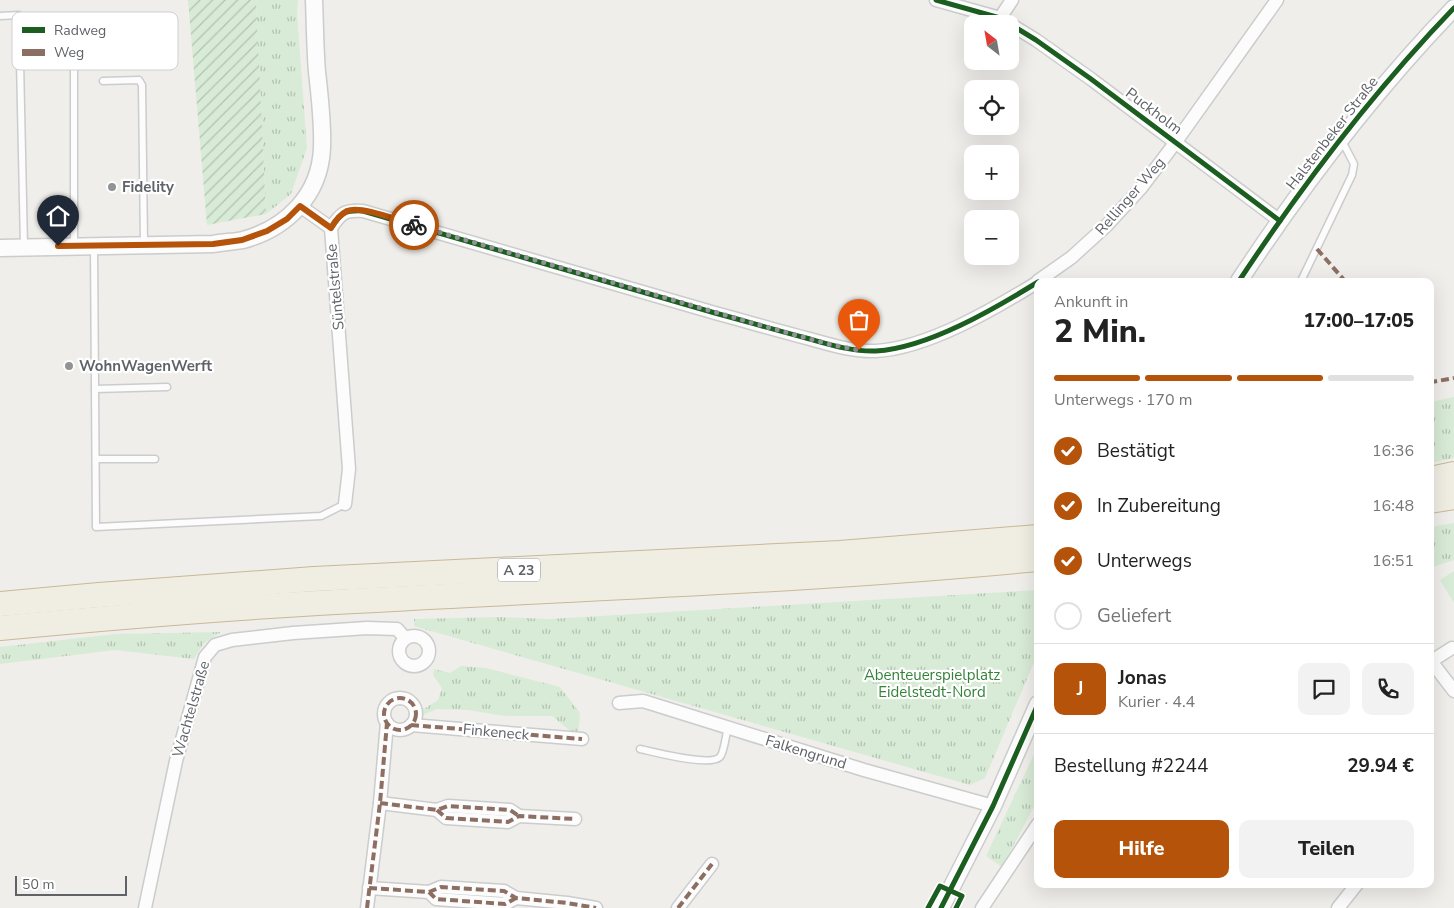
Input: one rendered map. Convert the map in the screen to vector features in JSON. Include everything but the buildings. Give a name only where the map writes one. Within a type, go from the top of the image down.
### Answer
[{"type":"highway","points":[[1434,478],[1454,474]]},
{"type":"highway","points":[[1434,500],[1454,497]]},
{"type":"highway","name":"A 23","points":[[0,604],[99,594],[304,580],[840,554],[1034,537]]},
{"type":"highway","name":"A 23","points":[[0,628],[102,618],[315,603],[841,576],[1034,559]]},
{"type":"street","points":[[0,248],[213,244],[242,240],[267,231],[287,219],[300,206],[313,184],[322,149],[314,0]]},
{"type":"street","name":"Puckholm","points":[[936,0],[984,15]]},
{"type":"street","points":[[1009,15],[1012,0]]},
{"type":"street","name":"Rellinger Weg","points":[[1042,278],[1072,256],[1107,225],[1141,188],[1277,0]]},
{"type":"street","name":"Halstenbeker Straße","points":[[1241,278],[1340,138],[1454,8]]},
{"type":"street","name":"Puckholm","points":[[1019,29],[1036,40],[1280,221]]},
{"type":"street","name":"Süntelstraße","points":[[300,206],[331,228],[348,459],[346,504]]},
{"type":"street","name":"Rellinger Weg","points":[[331,228],[338,217],[349,210],[363,210],[764,327],[859,350],[884,350],[925,340],[969,321],[1034,283]]},
{"type":"street","name":"Wachtelstraße","points":[[145,908],[176,761],[205,657],[215,645],[232,640],[293,633],[367,628],[397,630],[405,638]]},
{"type":"street","points":[[1434,659],[1452,648]]},
{"type":"street","points":[[1434,665],[1454,691]]},
{"type":"street","points":[[367,908],[380,803],[387,723],[384,714],[387,704],[399,698],[408,700],[414,708],[415,717],[410,725]]},
{"type":"street","name":"Falkengrund","points":[[619,703],[643,701],[864,770],[995,802]]},
{"type":"street","points":[[940,908],[995,802],[1034,713]]},
{"type":"street","name":"Finkeneck","points":[[387,723],[391,727],[401,729],[410,725],[582,739]]},
{"type":"street","points":[[380,803],[437,810],[446,818],[508,822],[519,816],[575,819]]},
{"type":"street","points":[[982,908],[1034,830]]},
{"type":"street","points":[[678,908],[712,864]]},
{"type":"street","points":[[369,888],[429,892],[436,899],[505,904],[516,898],[596,908]]},
{"type":"street","points":[[1338,908],[1354,888]]},
{"type":"lane","points":[[20,70],[24,247]]},
{"type":"lane","points":[[74,70],[74,246]]},
{"type":"lane","points":[[103,81],[139,80],[142,85],[144,245]]},
{"type":"lane","points":[[1302,278],[1352,174],[1354,164],[1340,138]]},
{"type":"lane","points":[[94,246],[96,527],[322,516],[346,504]]},
{"type":"lane","points":[[95,389],[167,387]]},
{"type":"lane","points":[[96,459],[156,459]]},
{"type":"lane","points":[[640,749],[699,760],[714,760],[720,757],[728,728]]},
{"type":"green space","points":[[188,0],[256,0],[266,214],[207,225]]},
{"type":"green space","points":[[256,0],[298,0],[297,13],[307,148],[291,194],[266,214]]},
{"type":"green space","points":[[1454,397],[1454,458],[1434,462],[1434,401]]},
{"type":"green space","points":[[1454,523],[1454,560],[1434,567],[1434,526]]},
{"type":"green space","points":[[1454,571],[1454,603],[1440,580]]},
{"type":"green space","name":"Abenteuerspielplatz Eidelstedt-Nord","points":[[1034,590],[1034,662],[985,778],[970,785],[414,626],[414,619],[499,617],[550,619]]},
{"type":"green space","points":[[221,632],[204,643],[194,659],[115,650],[0,664],[0,647],[115,634]]},
{"type":"green space","points":[[461,666],[486,668],[560,687],[580,713],[578,736],[552,716],[505,716],[468,710],[437,709],[418,717],[418,706],[424,709],[438,700],[442,688],[433,675],[434,669],[450,673]]},
{"type":"green space","points":[[1034,754],[1034,807],[1002,867],[986,856]]},
{"type":"marked path","points":[[1317,249],[1342,278]]},
{"type":"marked path","points":[[1434,382],[1454,378]]},
{"type":"marked path","points":[[400,698],[411,703],[416,714],[411,725],[400,730],[389,725],[384,714],[389,703],[400,698]]},
{"type":"marked path","points":[[367,908],[380,803],[387,723]]},
{"type":"marked path","points":[[411,725],[582,739]]},
{"type":"marked path","points":[[380,803],[437,810],[448,806],[510,810],[519,816]]},
{"type":"marked path","points":[[437,810],[446,818],[508,822],[519,816],[575,819]]},
{"type":"marked path","points":[[678,908],[712,864]]},
{"type":"marked path","points":[[369,888],[429,892],[441,887],[504,891],[516,898],[596,908]]},
{"type":"marked path","points":[[429,892],[436,899],[505,904],[516,898]]},
{"type":"cycle path","points":[[936,0],[989,15]]},
{"type":"cycle path","points":[[1241,278],[1288,209],[1340,140],[1395,72],[1454,8]]},
{"type":"cycle path","points":[[1019,30],[1091,79],[1280,221]]},
{"type":"cycle path","points":[[331,228],[344,213],[363,211],[715,313],[831,345],[867,351],[896,348],[939,335],[981,315],[1034,284]]},
{"type":"cycle path","points":[[941,908],[993,806],[1034,713]]},
{"type":"cycle path","points":[[928,908],[940,886],[962,896],[956,908]]},
{"type":"way so far","points":[[414,225],[756,324],[832,345],[859,350]]},
{"type":"place","name":"Fidelity","points":[[112,187]]},
{"type":"place","name":"WohnWagenWerft","points":[[69,366]]},
{"type":"route","points":[[58,246],[213,244],[242,240],[267,231],[287,219],[300,206],[331,228],[338,217],[349,210],[363,210],[414,225]]}]
